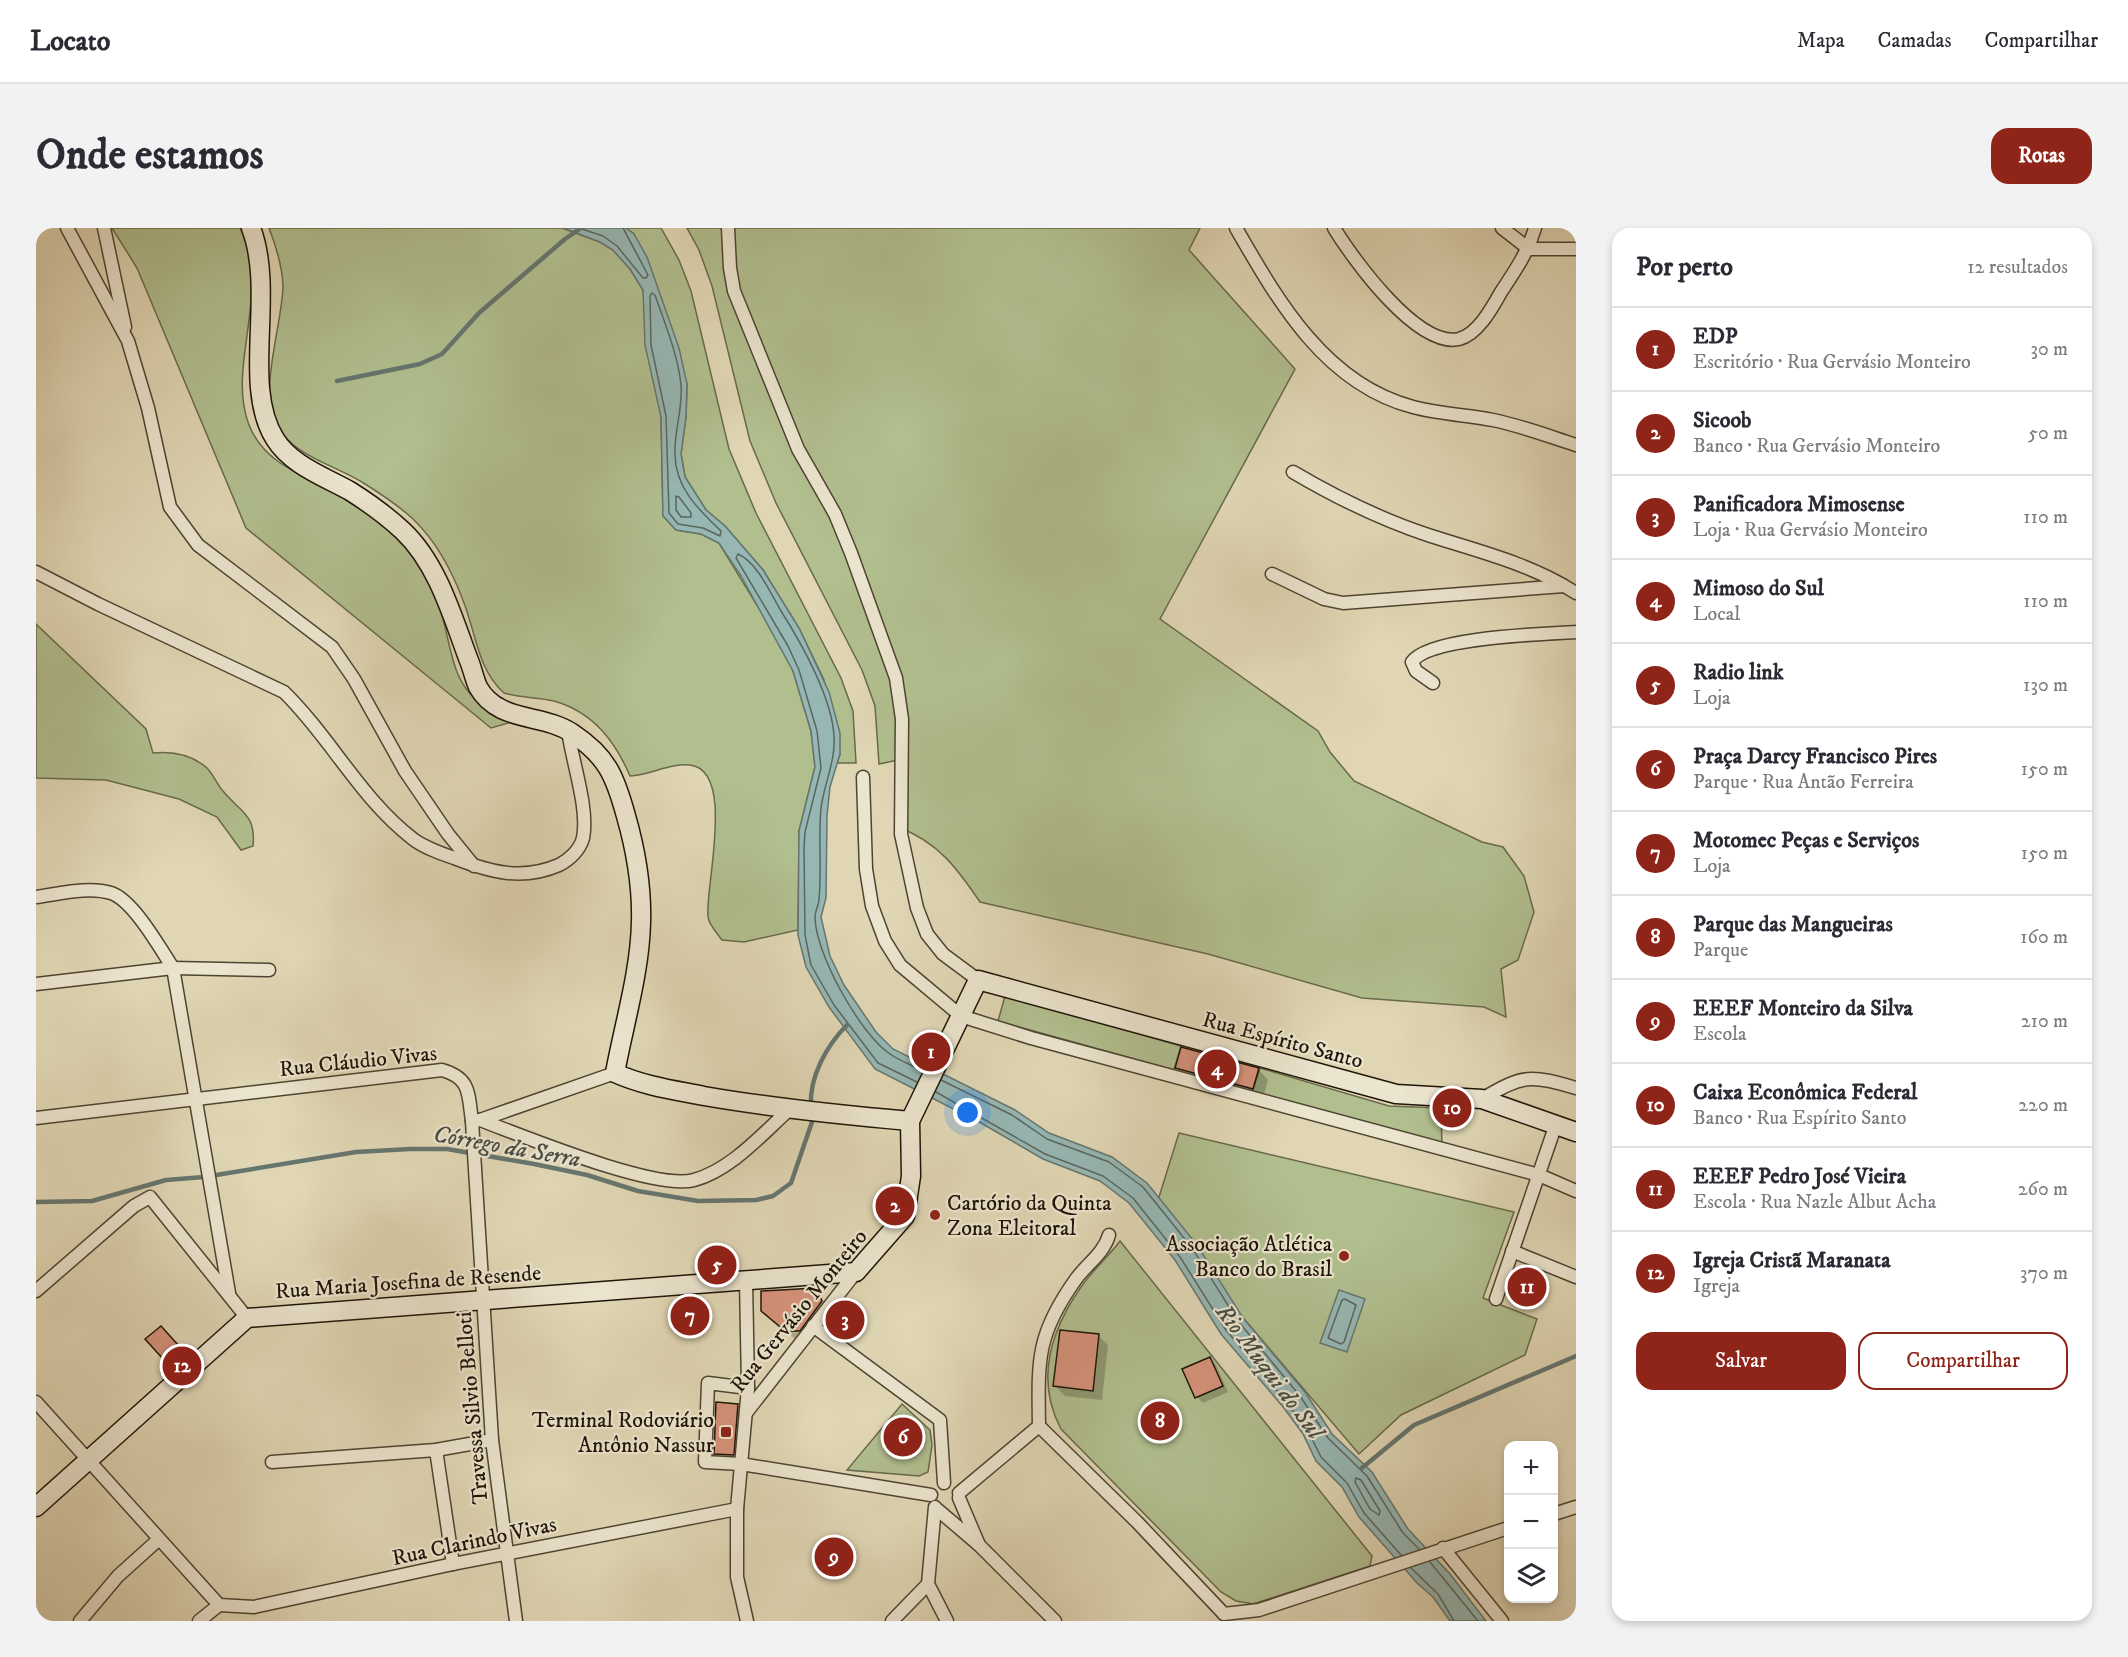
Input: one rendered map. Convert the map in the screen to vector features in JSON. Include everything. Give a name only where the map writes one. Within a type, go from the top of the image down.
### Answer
[{"type":"main road","points":[[250,228],[260,271],[260,394],[275,440],[290,457],[386,516],[412,542],[425,558],[443,593],[478,687],[490,702],[503,711],[568,730],[595,749],[610,768],[634,845],[640,880],[641,923],[638,957],[615,1073],[658,1087],[795,1111],[910,1121],[940,1064],[978,980]]},
{"type":"main road","name":"Rua Espírito Santo","points":[[978,980],[1396,1094],[1482,1099],[1576,1132]]},
{"type":"main road","name":"Rua Gervásio Monteiro","points":[[856,1272],[905,1216],[911,1176],[910,1121]]},
{"type":"main road","name":"Rua Maria Josefina de Resende","points":[[36,1507],[247,1318],[856,1272]]},
{"type":"street","points":[[67,228],[128,341]]},
{"type":"street","points":[[104,228],[128,341],[148,408],[170,507],[198,545],[332,647],[354,679],[405,771],[448,834],[474,866]]},
{"type":"street","points":[[728,228],[730,268],[735,291],[798,449],[835,513],[896,678],[902,719],[901,834],[917,908],[927,934],[942,954],[978,980]]},
{"type":"street","points":[[1236,228],[1264,277],[1302,329],[1319,351],[1346,376],[1381,395],[1412,407],[1522,426],[1576,445]]},
{"type":"street","points":[[1334,228],[1348,251],[1396,307],[1425,330],[1443,339],[1459,339],[1473,332],[1492,307],[1528,249],[1535,228]]},
{"type":"street","points":[[1502,228],[1528,249],[1576,249]]},
{"type":"street","points":[[1293,472],[1333,496],[1385,519],[1487,552],[1576,593]]},
{"type":"street","points":[[36,572],[98,604],[284,692],[303,710],[361,789],[414,839],[436,852],[474,866],[501,874],[525,875],[545,871],[564,862],[575,853],[582,840],[584,823],[568,730]]},
{"type":"street","points":[[1272,574],[1324,600],[1343,603],[1564,586]]},
{"type":"street","points":[[1433,682],[1416,671],[1412,662],[1416,656],[1434,646],[1510,636],[1576,632]]},
{"type":"street","points":[[862,777],[866,869],[872,906],[885,941],[900,965],[961,1016],[1031,1038],[1539,1175],[1576,1191]]},
{"type":"street","points":[[36,897],[96,891],[121,898],[145,926],[173,968],[229,1293]]},
{"type":"street","points":[[36,984],[173,968],[269,970]]},
{"type":"street","name":"Rua Cláudio Vivas","points":[[36,1118],[442,1070],[457,1075],[465,1083],[476,1120],[471,1140],[483,1299]]},
{"type":"street","points":[[476,1120],[615,1073]]},
{"type":"street","points":[[1482,1099],[1509,1083],[1524,1078],[1538,1078],[1576,1088]]},
{"type":"street","points":[[476,1120],[622,1170],[676,1182],[693,1180],[728,1162],[795,1111]]},
{"type":"street","points":[[1496,1299],[1556,1124]]},
{"type":"street","points":[[36,1291],[134,1206],[150,1197],[247,1318]]},
{"type":"street","points":[[1110,1235],[1106,1245],[1080,1273],[1056,1308],[1044,1336],[1038,1367],[1039,1426],[1137,1522],[1221,1618],[1244,1617],[1443,1548],[1504,1530]]},
{"type":"street","points":[[1512,1251],[1576,1276]]},
{"type":"street","name":"Rua Gervásio Monteiro","points":[[746,1413],[856,1272]]},
{"type":"street","points":[[746,1280],[748,1388],[737,1509],[737,1577],[747,1621]]},
{"type":"street","name":"Travessa Silvio Belloti","points":[[483,1299],[492,1440],[516,1621]]},
{"type":"street","points":[[813,1326],[940,1420],[944,1483]]},
{"type":"street","points":[[748,1388],[708,1383],[705,1462],[741,1464],[931,1495]]},
{"type":"street","points":[[36,1402],[219,1605],[200,1621]]},
{"type":"street","points":[[937,1509],[952,1510],[959,1495],[1039,1426]]},
{"type":"street","points":[[272,1462],[436,1450],[492,1440]]},
{"type":"street","points":[[436,1450],[453,1564]]},
{"type":"street","points":[[979,1545],[953,1485],[944,1483],[935,1487],[931,1495],[937,1509],[979,1545],[1055,1621]]},
{"type":"street","points":[[1558,1513],[1576,1507]]},
{"type":"street","name":"Rua Clarindo Vivas","points":[[219,1605],[254,1607],[453,1564],[737,1509]]},
{"type":"street","points":[[937,1509],[928,1584],[947,1621]]},
{"type":"street","points":[[80,1621],[118,1576],[158,1540]]},
{"type":"street","points":[[1443,1548],[1502,1621]]},
{"type":"street","points":[[892,1621],[928,1584]]},
{"type":"green space","points":[[112,228],[240,228],[249,253],[252,278],[242,379],[243,402],[249,425],[256,439],[275,459],[358,505],[400,539],[426,575],[443,618],[456,670],[468,692],[478,701],[519,720],[491,728],[246,528],[137,268]]},
{"type":"green space","points":[[269,228],[562,228],[600,242],[613,250],[630,269],[643,290],[661,417],[663,516],[676,530],[701,534],[719,543],[783,648],[793,671],[811,731],[815,767],[799,831],[798,930],[744,942],[722,940],[708,919],[715,807],[712,787],[704,772],[690,765],[682,765],[630,776],[610,740],[580,712],[554,701],[504,693],[488,674],[483,663],[455,580],[436,547],[421,528],[408,514],[384,496],[354,477],[304,452],[284,435],[276,424],[271,410],[270,376],[283,285],[278,256]]},
{"type":"green space","points":[[626,228],[661,228],[679,260],[691,291],[729,449],[756,513],[841,678],[853,711],[856,763],[837,763],[840,754],[824,680],[799,628],[763,570],[725,526],[706,510],[685,477],[681,454],[686,417],[687,384],[634,234]]},
{"type":"green space","points":[[687,228],[1200,228],[1189,250],[1295,369],[1160,619],[1318,731],[1330,752],[1354,781],[1482,842],[1503,847],[1524,876],[1534,912],[1518,960],[1501,969],[1506,1017],[1484,1007],[1362,998],[1208,954],[980,902],[945,857],[924,840],[898,827],[903,759],[879,764],[875,706],[862,670],[776,503],[750,441],[712,286],[699,250]]},
{"type":"green space","points":[[36,624],[146,729],[153,753],[182,755],[207,768],[223,791],[250,820],[253,846],[241,850],[217,817],[179,799],[106,780],[36,778]]},
{"type":"green space","points":[[1005,996],[1181,1046],[1174,1070],[998,1021]]},
{"type":"green space","points":[[1260,1068],[1389,1106],[1441,1108],[1442,1146],[1252,1092]]},
{"type":"green space","name":"Associação Atlética Banco do Brasil","points":[[1179,1133],[1514,1212],[1483,1298],[1537,1319],[1525,1355],[1401,1415],[1359,1454],[1154,1213]]},
{"type":"green space","points":[[1120,1241],[1372,1556],[1370,1566],[1253,1604],[1236,1601],[1221,1592],[1061,1429],[1053,1411],[1049,1392],[1050,1356],[1055,1338],[1070,1303],[1090,1275]]},
{"type":"green space","points":[[902,1404],[930,1430],[932,1445],[928,1472],[919,1476],[847,1470]]},
{"type":"water","name":"Rio Muqui do Sul","points":[[563,228],[626,228],[634,234],[647,257],[679,348],[687,384],[686,417],[681,454],[685,477],[706,510],[725,526],[763,570],[799,628],[829,692],[840,733],[840,754],[830,787],[827,816],[826,898],[821,917],[830,956],[844,985],[876,1032],[893,1049],[1015,1110],[1049,1133],[1112,1157],[1147,1183],[1197,1245],[1243,1318],[1305,1392],[1332,1434],[1372,1472],[1408,1529],[1450,1574],[1486,1621],[1450,1621],[1433,1597],[1417,1583],[1359,1517],[1342,1487],[1316,1461],[1303,1434],[1221,1334],[1175,1260],[1129,1203],[1100,1181],[1043,1159],[981,1123],[875,1069],[829,1007],[806,967],[798,935],[799,831],[815,767],[811,731],[793,671],[741,576],[719,543],[701,534],[676,530],[663,516],[661,417],[645,345],[643,290],[630,269],[613,250],[600,242]]},
{"type":"water","points":[[1339,1290],[1365,1299],[1347,1352],[1320,1343]]},
{"type":"building","points":[[1181,1047],[1259,1068],[1253,1089],[1175,1068]]},
{"type":"building","points":[[816,1288],[822,1301],[800,1331],[785,1331],[761,1311],[761,1291]]},
{"type":"building","points":[[161,1326],[188,1356],[173,1370],[145,1339]]},
{"type":"building","points":[[1060,1330],[1099,1334],[1093,1391],[1053,1386]]},
{"type":"building","points":[[1210,1357],[1223,1386],[1195,1398],[1182,1369]]},
{"type":"building","name":"Terminal Rodoviário Antônio Nassur","points":[[716,1402],[738,1404],[734,1455],[714,1454]]},
{"type":"waterway","points":[[337,381],[420,364],[442,354],[479,313],[581,228]]},
{"type":"waterway","name":"Córrego da Serra","points":[[811,1106],[816,1073],[826,1052],[847,1025]]},
{"type":"waterway","name":"Córrego da Serra","points":[[36,1202],[92,1201],[166,1180],[204,1177],[356,1152],[410,1149],[447,1149],[534,1164],[587,1175],[638,1191],[698,1201],[756,1200],[773,1196],[791,1183],[812,1122],[812,1114]]},
{"type":"waterway","points":[[1362,1468],[1414,1425],[1576,1356]]},
{"type":"place","name":"EDP","points":[[931,1052]]},
{"type":"place","name":"Mimoso do Sul","points":[[1217,1069]]},
{"type":"place","name":"Caixa Econômica Federal","points":[[1452,1108]]},
{"type":"place","name":"Sicoob","points":[[895,1206]]},
{"type":"place","name":"Cartório da Quinta Zona Eleitoral","points":[[935,1215]]},
{"type":"place","name":"Associação Atlética Banco do Brasil","points":[[1344,1256]]},
{"type":"place","name":"Radio link","points":[[717,1265]]},
{"type":"place","name":"EEEF Pedro José Vieira","points":[[1527,1287]]},
{"type":"place","name":"Motomec Peças e Serviços","points":[[690,1316]]},
{"type":"place","name":"Panificadora Mimosense","points":[[845,1320]]},
{"type":"place","name":"Igreja Cristã Maranata","points":[[182,1366]]},
{"type":"place","name":"Parque das Mangueiras","points":[[1160,1421]]},
{"type":"place","name":"Terminal Rodoviário Antônio Nassur","points":[[726,1432]]},
{"type":"place","name":"Praça Darcy Francisco Pires","points":[[903,1437]]},
{"type":"place","name":"EEEF Monteiro da Silva","points":[[834,1557]]}]
